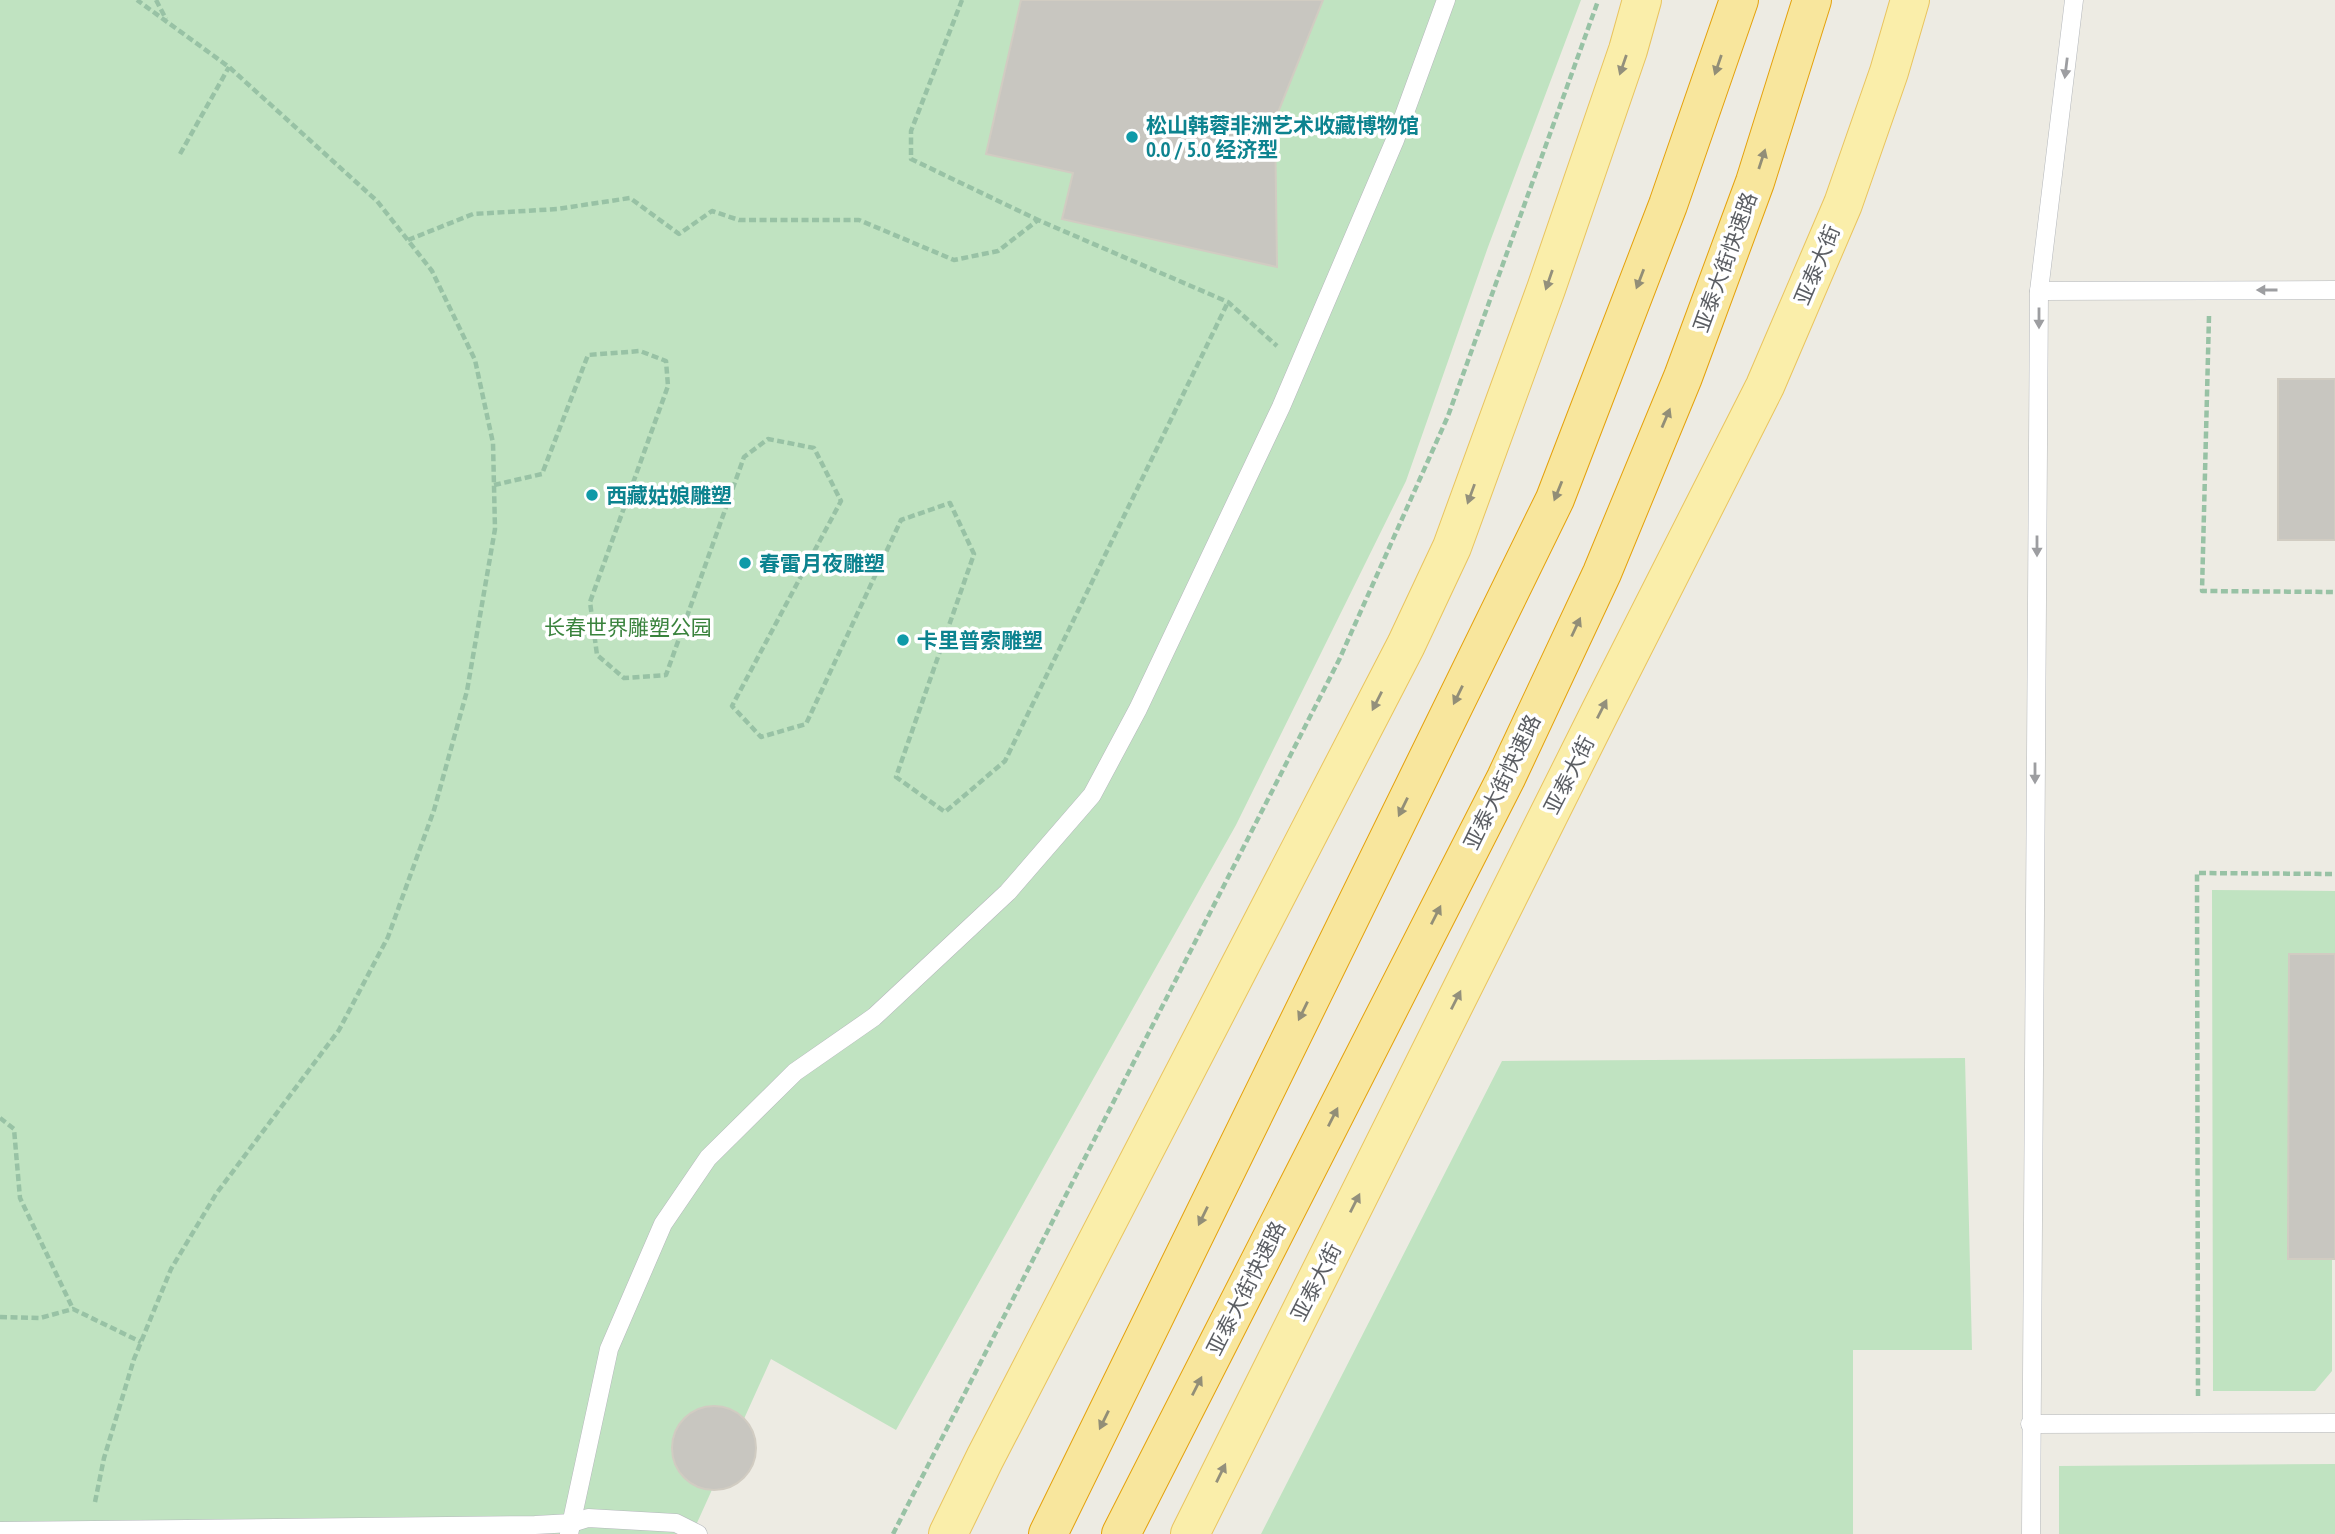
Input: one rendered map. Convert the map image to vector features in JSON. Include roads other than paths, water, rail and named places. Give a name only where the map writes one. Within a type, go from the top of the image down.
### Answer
[{"type":"highway","points":[[1048,1534],[1555,499],[1668,205],[1739,0]]},
{"type":"highway","name":"亚泰大街快速路","points":[[1121,1534],[1506,778],[1602,573],[1683,377],[1755,182],[1812,0]]},
{"type":"main road","points":[[948,1534],[1400,658],[1452,547],[1546,289],[1628,50],[1642,0]]},
{"type":"main road","name":"亚泰大街","points":[[1190,1534],[1765,386],[1843,204],[1889,72],[1910,0]]},
{"type":"lane","points":[[570,1528],[609,1349],[663,1224],[708,1158],[796,1072],[874,1017],[1008,892],[1092,795],[1138,709],[1299,366],[1395,140],[1446,0]]},
{"type":"lane","points":[[2031,1534],[2039,290],[2074,0]]},
{"type":"lane","points":[[2039,290],[2335,290]]},
{"type":"lane","points":[[2030,1424],[2335,1423]]},
{"type":"lane","points":[[0,1531],[570,1528],[588,1518],[676,1523],[698,1534]]},
{"type":"place","name":"松山韩蓉非洲艺术收藏博物馆 0.0 / 5.0 经济型","points":[[1132,137]]},
{"type":"place","name":"西藏姑娘雕塑","points":[[592,495]]},
{"type":"place","name":"春雷月夜雕塑","points":[[745,563]]},
{"type":"place","name":"卡里普索雕塑","points":[[903,640]]},
{"type":"park label","name":"长春世界雕塑公园","points":[[628,627]]}]
